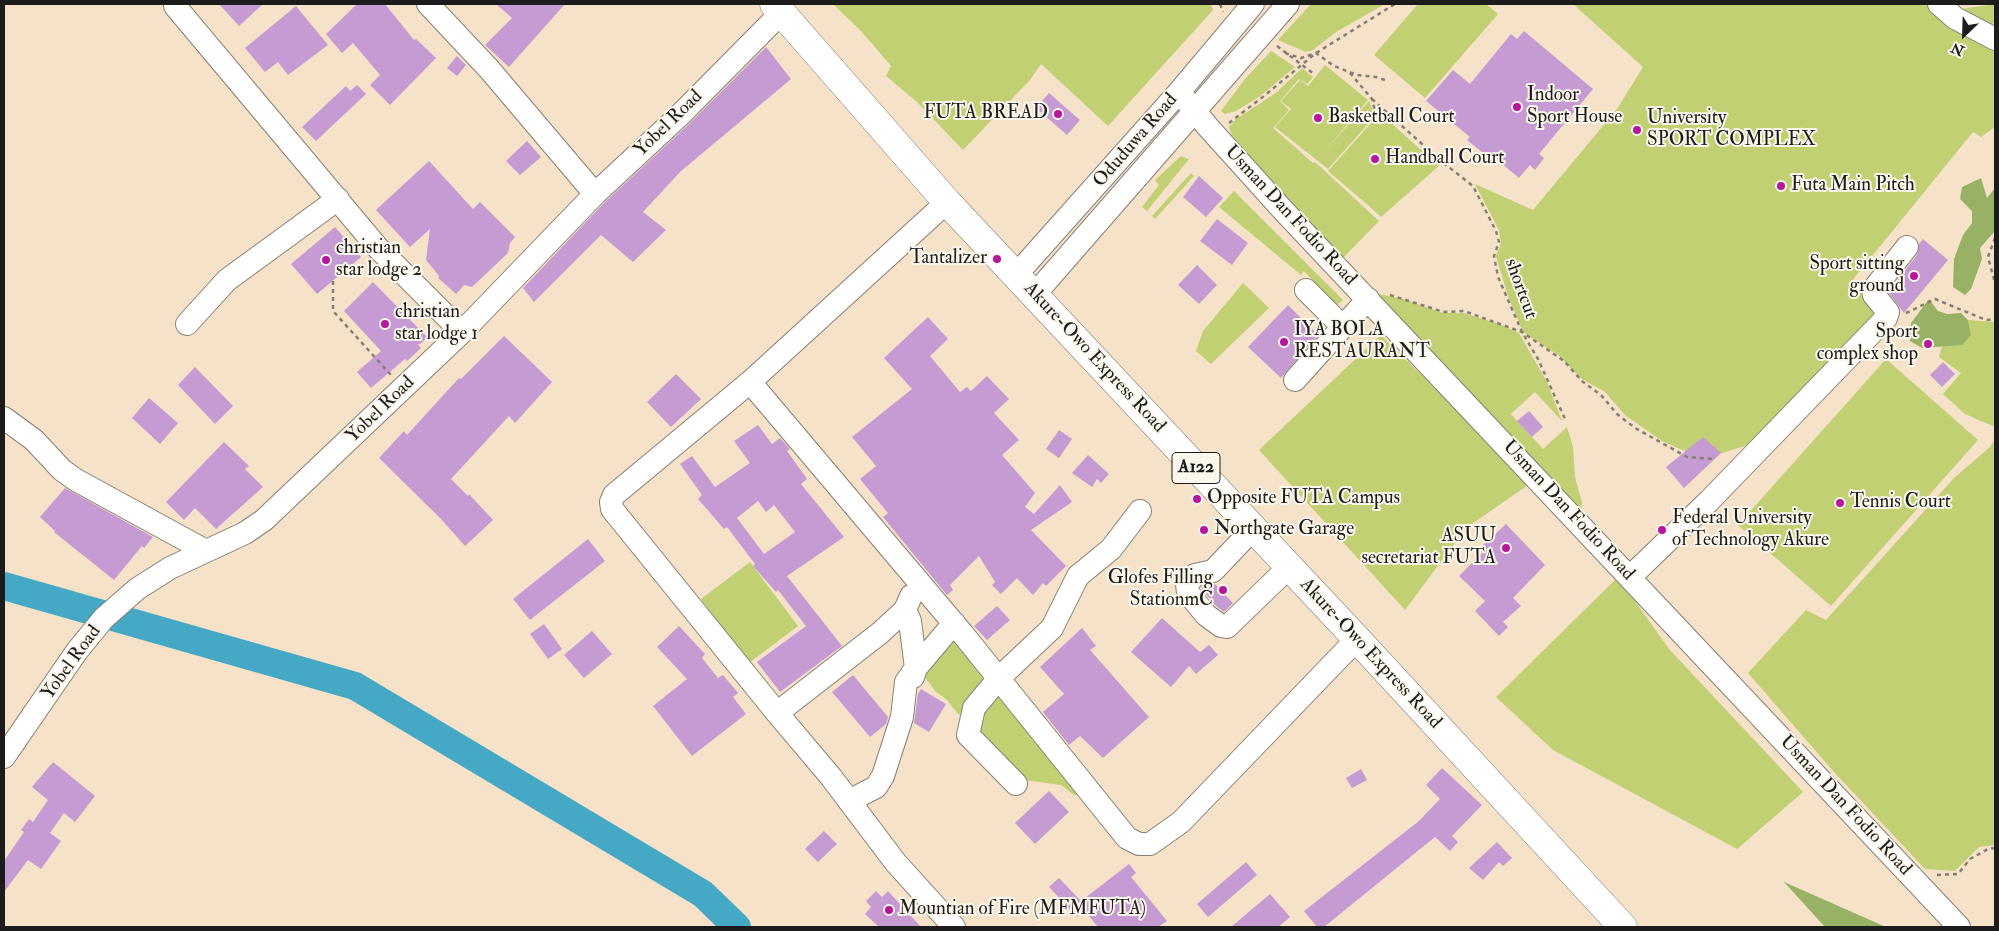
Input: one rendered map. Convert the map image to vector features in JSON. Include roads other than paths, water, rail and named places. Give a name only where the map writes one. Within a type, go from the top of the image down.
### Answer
[{"type":"highway","name":"Akure-Owo Express Road","points":[[778,8],[947,202],[1026,284],[1357,639],[1622,927]]},
{"type":"street","points":[[428,4],[489,69],[596,194]]},
{"type":"street","name":"Oduduwa Road","points":[[1026,284],[1070,216],[1253,4]]},
{"type":"street","points":[[1026,284],[1087,232],[1201,119],[1288,4]]},
{"type":"street","points":[[1939,4],[1955,18],[1995,39]]},
{"type":"street","points":[[175,6],[384,255],[462,332]]},
{"type":"street","name":"Yobel Road","points":[[4,757],[55,686],[77,651],[104,618],[137,588],[170,568],[245,533],[264,520],[462,332],[596,194],[679,116],[752,42],[778,8]]},
{"type":"street","name":"Usman Dan Fodio Road","points":[[1179,92],[1201,119],[1377,297],[1630,577],[1959,927]]},
{"type":"street","points":[[187,324],[227,280],[338,199]]},
{"type":"street","points":[[947,202],[750,382],[614,495],[611,502],[612,509],[777,714],[850,801],[896,863],[954,927]]},
{"type":"street","points":[[1070,216],[1087,232]]},
{"type":"street","points":[[1630,577],[1709,501],[1886,318],[1888,312],[1874,295],[1873,290],[1907,247]]},
{"type":"street","points":[[1306,290],[1343,327]]},
{"type":"street","points":[[1295,380],[1343,327],[1377,297]]},
{"type":"street","points":[[750,382],[954,623],[1127,838],[1139,844],[1150,844],[1181,822],[1357,639]]},
{"type":"street","points":[[4,418],[34,440],[62,470],[76,480],[206,552]]},
{"type":"street","points":[[1016,784],[968,736],[974,708],[999,678],[1052,628],[1078,576],[1111,549],[1140,512]]},
{"type":"street","points":[[1253,529],[1213,571],[1195,575],[1188,584],[1188,593],[1206,615],[1221,626],[1227,627],[1289,566]]},
{"type":"street","points":[[777,714],[880,633],[905,610],[915,578]]},
{"type":"street","points":[[850,801],[876,787],[883,776],[902,717],[911,675],[910,621],[905,610]]},
{"type":"street","points":[[911,675],[954,623]]},
{"type":"waterway","points":[[4,586],[355,686],[703,894],[737,927]]},
{"type":"place","name":"Indoor Sport House","points":[[1517,107]]},
{"type":"place","name":"FUTA BREAD","points":[[1058,114]]},
{"type":"place","name":"Basketball Court","points":[[1318,118]]},
{"type":"place","name":"University SPORT COMPLEX","points":[[1637,130]]},
{"type":"place","name":"Handball Court","points":[[1375,159]]},
{"type":"place","name":"Futa Main Pitch","points":[[1781,186]]},
{"type":"place","name":"Tantalizer","points":[[997,259]]},
{"type":"place","name":"christian star lodge 2","points":[[326,260]]},
{"type":"place","name":"Sport sitting ground","points":[[1914,276]]},
{"type":"place","name":"christian star lodge 1","points":[[385,324]]},
{"type":"place","name":"IYA BOLA RESTAURANT","points":[[1284,342]]},
{"type":"place","name":"Sport complex shop","points":[[1928,344]]},
{"type":"place","name":"Opposite FUTA Campus","points":[[1197,499]]},
{"type":"place","name":"Tennis Court","points":[[1840,503]]},
{"type":"place","name":"Northgate Garage","points":[[1204,530]]},
{"type":"place","name":"Federal University of Technology Akure","points":[[1662,530]]},
{"type":"place","name":"ASUU secretariat FUTA","points":[[1506,548]]},
{"type":"place","name":"Glofes Filling StationmC","points":[[1223,590]]},
{"type":"place","name":"Mountian of Fire (MFMFUTA)","points":[[889,910]]}]
